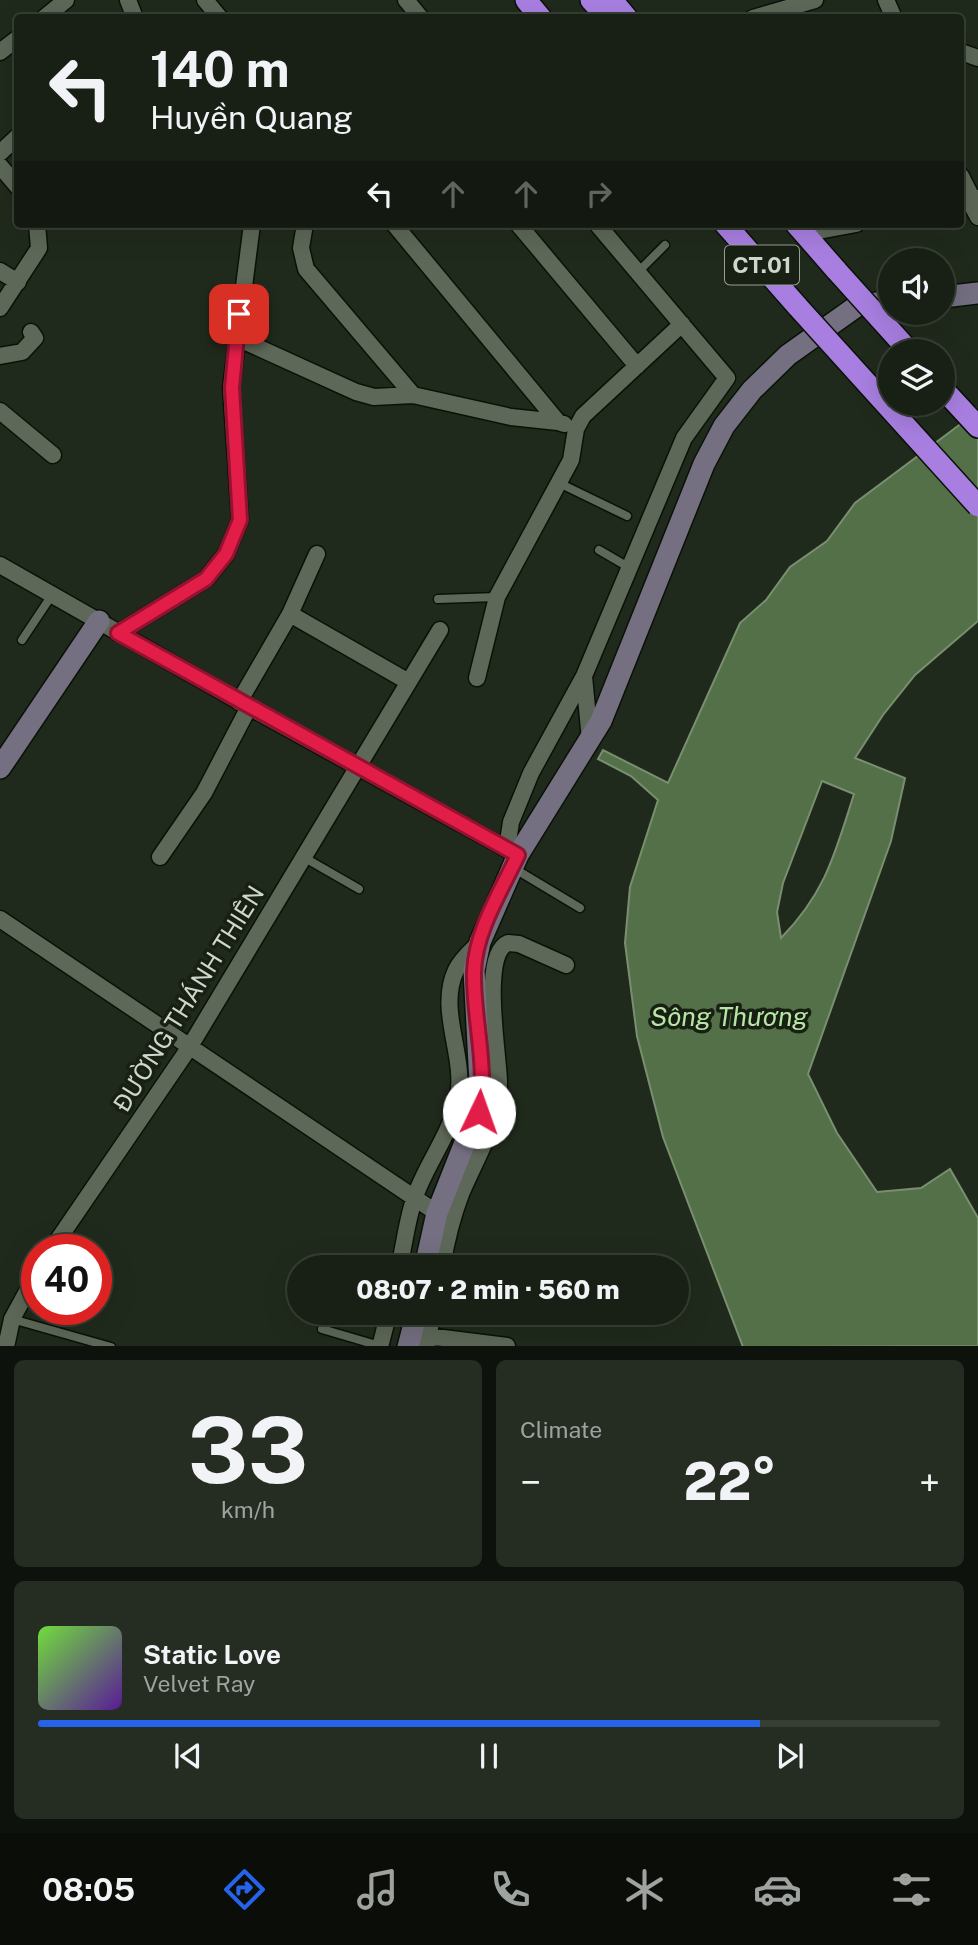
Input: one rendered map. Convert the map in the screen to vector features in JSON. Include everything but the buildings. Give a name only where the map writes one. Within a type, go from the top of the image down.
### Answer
[{"type":"highway","points":[[526,0],[538,14]]},
{"type":"highway","points":[[591,0],[604,14]]},
{"type":"highway","points":[[612,0],[624,14]]},
{"type":"highway","name":"CT.01","points":[[729,228],[978,506]]},
{"type":"highway","name":"CT.01","points":[[804,228],[837,271],[898,339]]},
{"type":"highway","points":[[955,402],[978,428]]},
{"type":"street","points":[[49,14],[66,0]]},
{"type":"street","points":[[205,0],[217,14]]},
{"type":"street","points":[[767,14],[815,0]]},
{"type":"street","points":[[0,52],[14,41]]},
{"type":"street","points":[[0,153],[14,140]]},
{"type":"street","points":[[0,166],[14,182]]},
{"type":"street","points":[[969,199],[978,216]]},
{"type":"street","points":[[0,308],[39,248],[37,228]]},
{"type":"street","points":[[118,633],[206,579],[226,554],[240,520],[232,418],[236,337],[251,228]]},
{"type":"street","points":[[304,228],[301,248],[306,269],[413,395]]},
{"type":"street","points":[[397,228],[558,422]]},
{"type":"street","points":[[521,228],[636,366]]},
{"type":"street","points":[[513,857],[511,822],[531,773],[584,676],[684,438],[727,377],[600,228]]},
{"type":"street","points":[[0,271],[18,282]]},
{"type":"street","points":[[955,296],[978,293]]},
{"type":"street","points":[[428,1255],[437,1213],[481,1102],[474,970],[480,942],[513,857],[590,740],[617,685],[704,464],[724,426],[752,390],[788,355],[857,306],[878,303]]},
{"type":"street","points":[[477,678],[497,597],[571,460],[576,429],[583,416],[681,324]]},
{"type":"street","points":[[0,356],[22,352],[36,338],[31,332]]},
{"type":"street","points":[[236,337],[356,392],[374,397],[413,395],[511,417],[558,422],[576,429]]},
{"type":"street","points":[[0,411],[52,455]]},
{"type":"street","points":[[160,857],[204,793],[317,554]]},
{"type":"street","points":[[0,565],[513,857]]},
{"type":"street","points":[[290,614],[407,681]]},
{"type":"street","points":[[0,768],[99,621]]},
{"type":"street","name":"ĐƯỜNG THÁNH THIÊN","points":[[62,1234],[189,1048],[440,630]]},
{"type":"street","points":[[584,676],[590,740]]},
{"type":"street","points":[[0,919],[437,1213]]},
{"type":"street","points":[[402,1255],[414,1197],[457,1104],[459,1073],[453,1037],[451,990],[458,966],[480,942]]},
{"type":"street","points":[[445,1255],[453,1216],[497,1109],[499,1077],[492,985],[498,951],[508,943],[519,944],[566,965]]},
{"type":"street","points":[[6,1346],[12,1319],[21,1302]]},
{"type":"street","points":[[380,1346],[386,1325]]},
{"type":"street","points":[[426,1325],[418,1341],[507,1346]]},
{"type":"lane","points":[[638,272],[665,245]]},
{"type":"lane","points":[[559,483],[627,516]]},
{"type":"lane","points":[[599,550],[630,568]]},
{"type":"lane","points":[[22,640],[52,595]]},
{"type":"lane","points":[[438,599],[497,597]]},
{"type":"lane","points":[[513,857],[580,908]]},
{"type":"lane","points":[[305,858],[359,889]]},
{"type":"lane","points":[[12,1319],[84,1343],[111,1346]]},
{"type":"lane","points":[[323,1329],[380,1346]]},
{"type":"water","name":"Sông Thương","points":[[978,411],[978,621],[915,675],[883,715],[855,758],[905,778],[891,841],[808,1074],[837,1133],[877,1192],[921,1188],[950,1169],[978,1218],[978,1346],[743,1346],[663,1137],[637,1036],[625,943],[630,887],[658,800],[631,776],[598,759],[603,750],[668,783],[740,623],[766,600],[790,567],[827,541],[855,503]],"holes":[[[822,781],[854,794],[819,888],[781,938],[777,912],[783,883]]]},
{"type":"route","points":[[239,314],[232,418],[240,520],[226,554],[206,579],[118,633],[518,855],[480,942],[474,970],[482,1089],[479,1112]]}]
